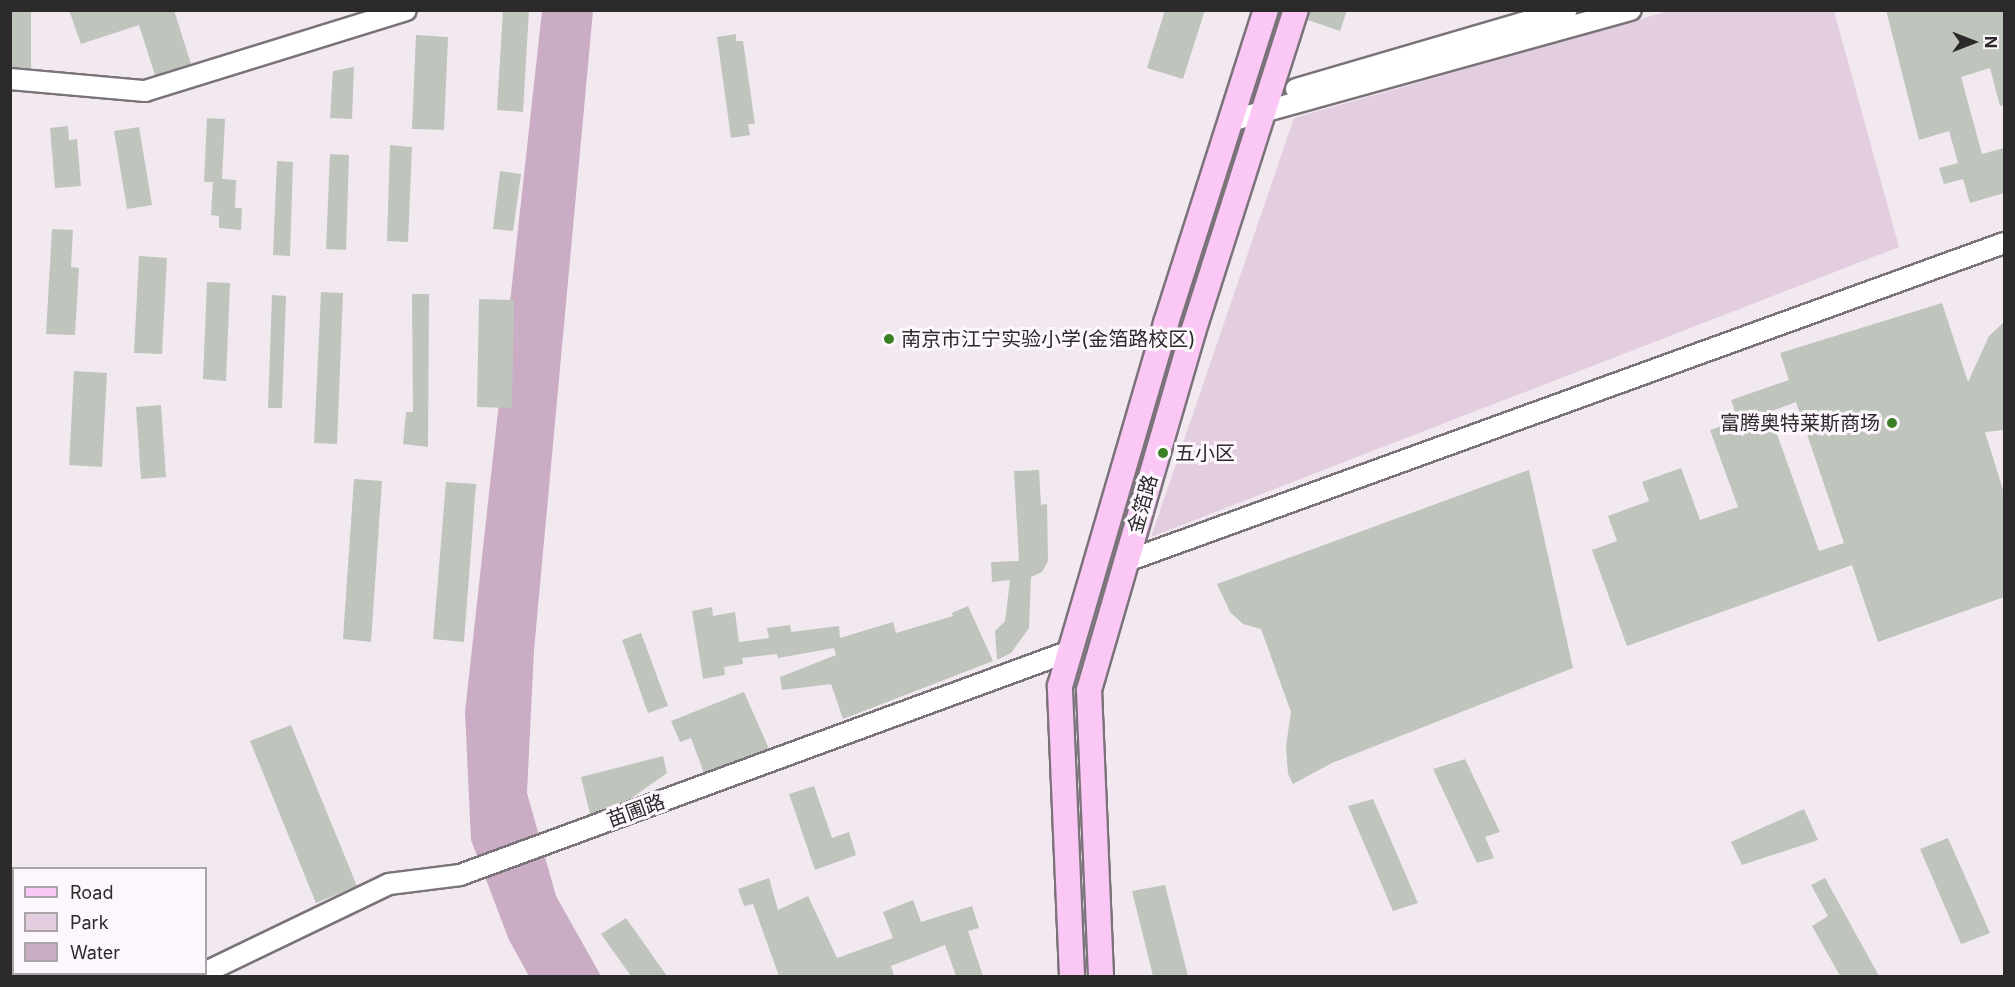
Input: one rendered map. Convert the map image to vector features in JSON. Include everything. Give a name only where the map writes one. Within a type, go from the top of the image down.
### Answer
[{"type":"main road","name":"金箔路","points":[[1072,976],[1060,686],[1166,323],[1266,10]]},
{"type":"main road","name":"金箔路","points":[[1101,976],[1089,690],[1126,561],[1296,10]]},
{"type":"street","points":[[10,79],[145,91],[406,10]]},
{"type":"street","points":[[1233,114],[1567,10]]},
{"type":"street","points":[[1266,104],[1631,10]]},
{"type":"street","points":[[1126,561],[2004,243]]},
{"type":"street","name":"苗圃路","points":[[207,972],[389,884],[460,875],[1070,651]]},
{"type":"green space","points":[[1672,10],[1834,11],[1899,247],[1151,537],[1294,118]]},
{"type":"water","points":[[542,11],[593,11],[534,650],[527,793],[556,896],[601,976],[529,976],[509,940],[471,840],[465,712]]},
{"type":"building","points":[[10,10],[31,10],[31,69],[10,67]]},
{"type":"building","points":[[69,10],[174,10],[191,64],[155,75],[139,25],[81,44]]},
{"type":"building","points":[[503,10],[529,10],[523,112],[497,110]]},
{"type":"building","points":[[1165,10],[1205,10],[1183,79],[1147,68]]},
{"type":"building","points":[[1310,10],[1347,10],[1340,31],[1308,20]]},
{"type":"building","points":[[1886,10],[2004,10],[2004,105],[2000,106],[1990,68],[1961,77],[1982,154],[2004,148],[2004,193],[1970,203],[1963,179],[1944,184],[1939,168],[1958,163],[1949,131],[1919,140]]},
{"type":"building","points":[[736,34],[736,41],[743,41],[755,124],[748,124],[750,135],[731,138],[717,37]]},
{"type":"building","points":[[416,35],[448,37],[444,130],[412,129]]},
{"type":"building","points":[[354,67],[352,119],[330,118],[333,71]]},
{"type":"building","points":[[207,118],[225,119],[222,179],[236,180],[235,208],[242,208],[241,230],[219,228],[219,216],[211,215],[213,182],[204,182]]},
{"type":"building","points":[[68,126],[69,140],[77,139],[81,186],[55,188],[50,128]]},
{"type":"building","points":[[139,127],[152,205],[127,209],[114,131]]},
{"type":"building","points":[[390,145],[412,147],[408,242],[387,241]]},
{"type":"building","points":[[330,154],[349,155],[346,250],[326,249]]},
{"type":"building","points":[[277,161],[293,162],[290,256],[273,255]]},
{"type":"building","points":[[500,171],[521,174],[513,231],[493,229]]},
{"type":"building","points":[[52,229],[73,230],[71,267],[79,268],[75,335],[46,334]]},
{"type":"building","points":[[139,256],[167,258],[162,354],[134,353]]},
{"type":"building","points":[[207,282],[230,283],[226,381],[203,379]]},
{"type":"building","points":[[321,292],[343,293],[337,444],[314,443]]},
{"type":"building","points":[[412,294],[429,294],[428,447],[403,444],[406,412],[413,412]]},
{"type":"building","points":[[272,295],[286,296],[282,408],[268,408]]},
{"type":"building","points":[[479,299],[514,300],[512,408],[477,407]]},
{"type":"building","points":[[1942,303],[1968,382],[1989,336],[2004,322],[2004,430],[1985,432],[2004,493],[2004,597],[1878,642],[1852,565],[1627,646],[1592,550],[1617,541],[1608,516],[1649,501],[1642,482],[1681,468],[1700,520],[1738,507],[1710,430],[1738,420],[1731,400],[1789,380],[1780,353]],"holes":[[[1796,402],[1844,543],[1819,551],[1769,412]]]},
{"type":"building","points":[[74,371],[107,373],[102,467],[69,465]]},
{"type":"building","points":[[161,405],[166,477],[141,479],[136,407]]},
{"type":"building","points":[[1039,470],[1041,505],[1047,504],[1048,561],[1042,572],[1031,577],[1029,628],[1011,653],[997,660],[995,631],[1005,621],[1010,580],[992,582],[991,562],[1019,561],[1014,471]]},
{"type":"building","points":[[1529,470],[1573,668],[1332,763],[1293,784],[1288,774],[1286,746],[1291,712],[1261,629],[1243,624],[1230,612],[1217,584]]},
{"type":"building","points":[[354,479],[382,481],[371,642],[343,639]]},
{"type":"building","points":[[446,482],[476,484],[464,642],[433,639]]},
{"type":"building","points":[[968,606],[993,661],[843,719],[831,684],[782,690],[780,677],[836,655],[834,648],[778,658],[777,654],[742,658],[743,664],[724,667],[725,675],[703,679],[692,611],[712,607],[713,616],[735,612],[739,642],[769,638],[767,628],[790,625],[791,632],[839,626],[840,638],[893,622],[896,633],[953,616],[952,613]]},
{"type":"building","points":[[641,633],[668,706],[648,713],[622,640]]},
{"type":"building","points":[[744,692],[769,749],[704,773],[691,738],[680,742],[671,721]]},
{"type":"building","points":[[291,725],[357,886],[316,903],[250,741]]},
{"type":"building","points":[[663,756],[667,773],[629,800],[590,814],[581,777]]},
{"type":"building","points":[[1465,759],[1500,832],[1485,837],[1494,858],[1477,863],[1433,769]]},
{"type":"building","points":[[814,786],[832,838],[849,832],[856,855],[815,870],[789,794]]},
{"type":"building","points":[[1373,799],[1418,903],[1393,911],[1348,806]]},
{"type":"building","points":[[1804,809],[1818,840],[1742,865],[1731,842]]},
{"type":"building","points":[[1948,838],[1990,933],[1961,944],[1920,849]]},
{"type":"building","points":[[769,878],[778,910],[808,896],[837,958],[893,938],[883,912],[913,900],[921,922],[972,906],[979,928],[968,931],[983,976],[956,976],[945,945],[891,966],[894,976],[779,976],[753,904],[744,906],[738,889]]},
{"type":"building","points":[[1825,878],[1879,976],[1840,976],[1812,926],[1828,916],[1811,885]]},
{"type":"building","points":[[1165,885],[1188,976],[1153,976],[1132,891]]},
{"type":"building","points":[[626,918],[667,976],[631,976],[601,934]]},
{"type":"place","name":"南京市江宁实验小学(金箔路校区)","points":[[889,339]]},
{"type":"place","name":"富腾奥特莱斯商场","points":[[1892,423]]},
{"type":"place","name":"五小区","points":[[1163,453]]}]
